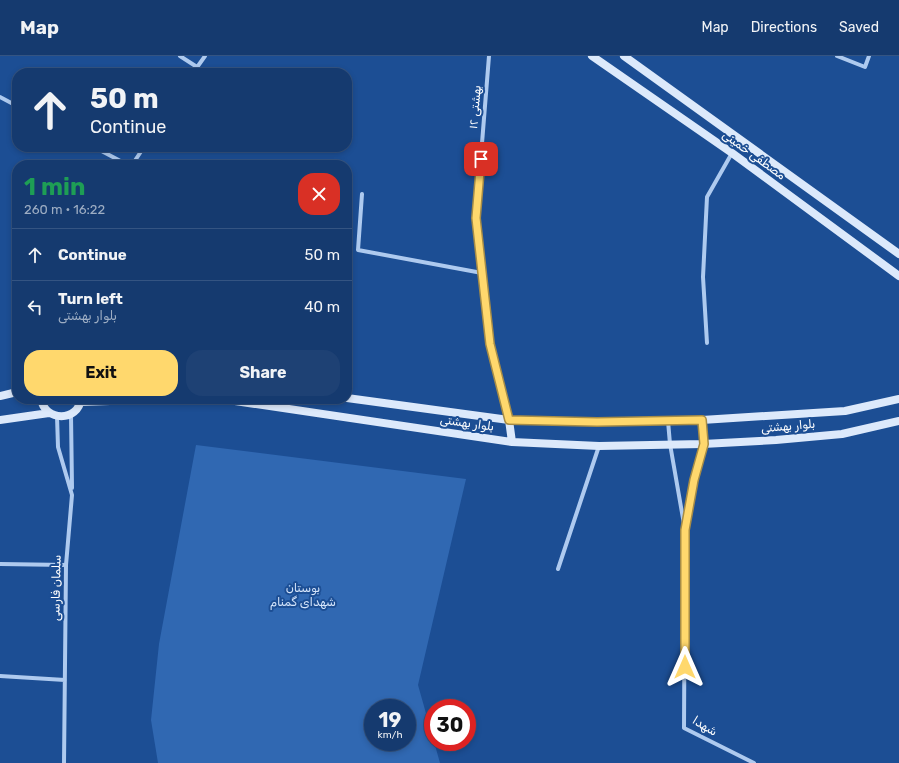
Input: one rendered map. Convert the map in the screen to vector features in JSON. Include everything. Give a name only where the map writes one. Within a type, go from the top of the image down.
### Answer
[{"type":"main road","name":"مصطفی خمینی","points":[[592,56],[732,153],[899,276]]},
{"type":"main road","name":"مصطفی خمینی","points":[[624,56],[899,254]]},
{"type":"main road","points":[[0,396],[12,393]]},
{"type":"main road","name":"بلوار بهشتی","points":[[352,399],[509,420],[597,422],[668,422],[845,411],[899,399]]},
{"type":"main road","points":[[44,404],[49,412],[57,416],[64,417],[71,415],[80,404]]},
{"type":"main road","name":"بلوار بهشتی","points":[[255,404],[512,442],[599,446],[704,444],[776,440],[842,434],[899,421]]},
{"type":"main road","points":[[0,420],[49,412]]},
{"type":"main road","points":[[509,420],[512,442]]},
{"type":"street","points":[[180,56],[197,67],[204,56]]},
{"type":"street","name":"بهشتی ۱۲","points":[[489,56],[476,218],[490,344],[509,420]]},
{"type":"street","points":[[837,56],[865,67],[869,56]]},
{"type":"street","points":[[0,97],[12,103]]},
{"type":"street","points":[[103,152],[119,160]]},
{"type":"street","points":[[708,343],[703,278],[707,197],[732,153]]},
{"type":"street","points":[[362,194],[358,250],[482,272]]},
{"type":"street","points":[[71,415],[72,495]]},
{"type":"street","name":"سلمان فارسی","points":[[57,416],[58,447],[72,495],[66,564],[64,763]]},
{"type":"street","points":[[685,530],[694,480],[704,444],[702,420]]},
{"type":"street","name":"شهدا","points":[[668,422],[670,444],[685,530],[684,728],[754,763]]},
{"type":"street","points":[[558,569],[599,446]]},
{"type":"street","points":[[0,564],[66,564]]},
{"type":"street","points":[[0,676],[64,680]]},
{"type":"green space","name":"بوستان شهدای گمنام","points":[[196,445],[466,479],[418,685],[424,706],[424,751],[437,751],[440,763],[158,763],[151,720],[159,644]]},
{"type":"route","points":[[481,159],[476,218],[490,344],[509,420],[668,422],[702,420],[704,444],[694,480],[685,530],[685,667]]}]
